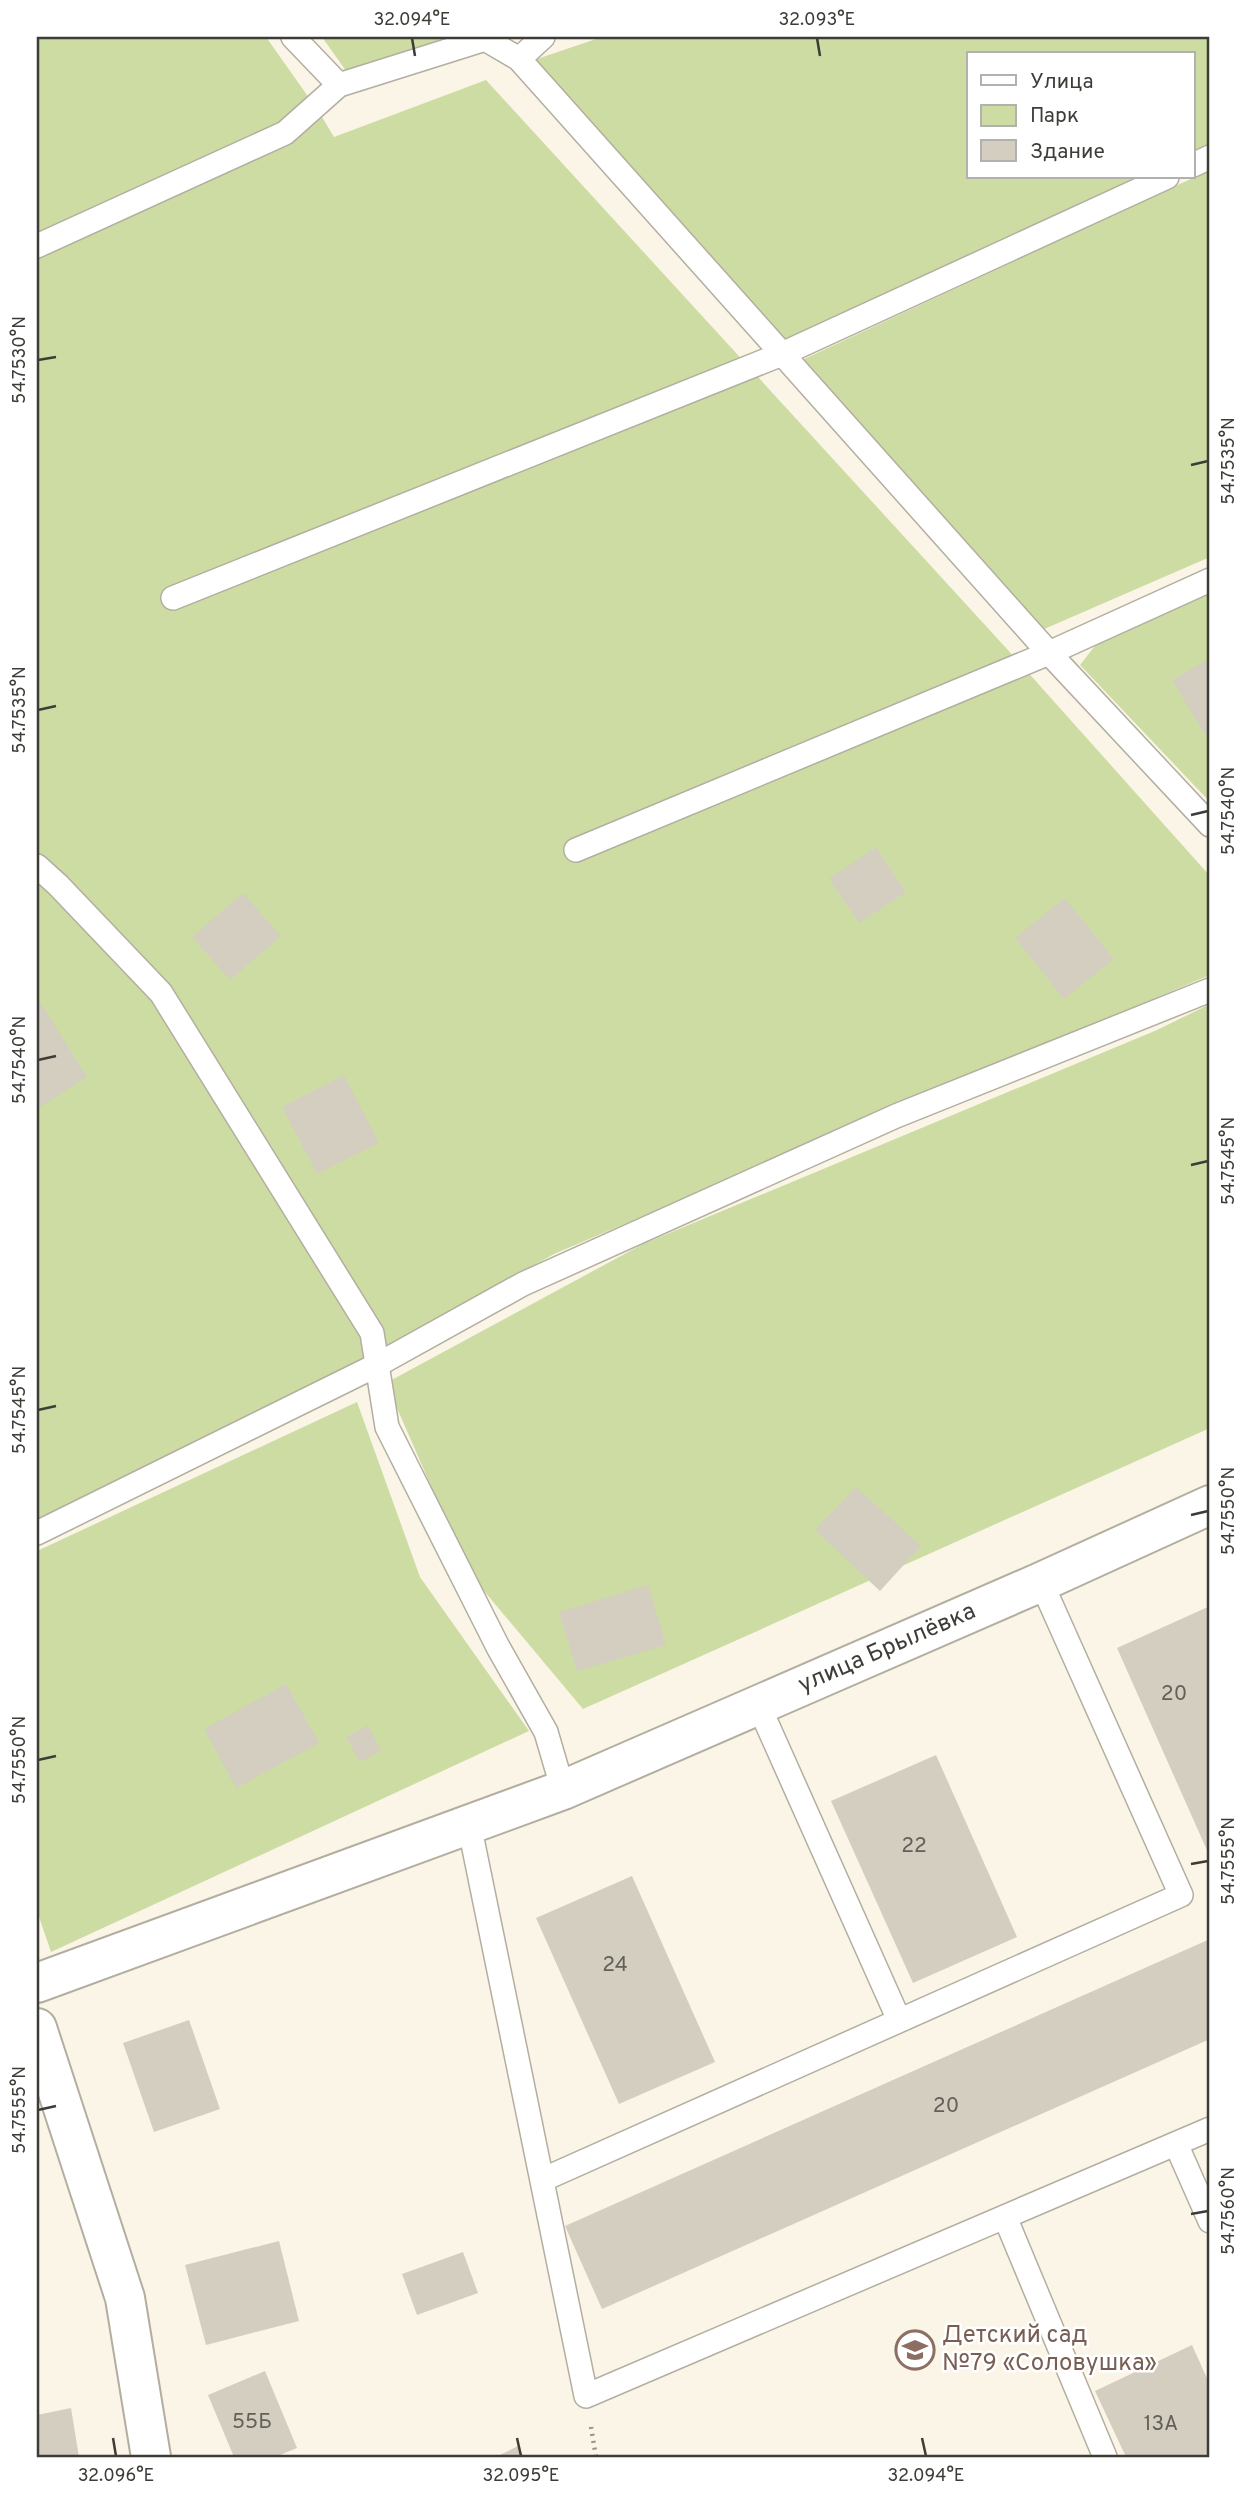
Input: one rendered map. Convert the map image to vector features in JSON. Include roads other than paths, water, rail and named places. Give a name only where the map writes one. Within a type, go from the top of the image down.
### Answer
[{"type":"street","name":"улица Брылёвка","points":[[37,1983],[563,1790],[1041,1582],[1210,1505]]},
{"type":"street","points":[[37,2028],[124,2298],[151,2457]]},
{"type":"lane","points":[[293,37],[339,85]]},
{"type":"lane","points":[[519,59],[543,37]]},
{"type":"lane","points":[[37,246],[285,133],[339,85],[485,39],[519,59],[1049,653],[1210,825]]},
{"type":"lane","points":[[1194,165],[1210,157]]},
{"type":"lane","points":[[173,598],[782,354],[1165,178]]},
{"type":"lane","points":[[576,850],[1049,653],[1210,580]]},
{"type":"lane","points":[[37,866],[161,993],[372,1333],[387,1427],[492,1634],[546,1732],[563,1790]]},
{"type":"lane","points":[[37,1533],[377,1365],[523,1284],[895,1116],[1210,990]]},
{"type":"lane","points":[[542,2180],[1181,1895],[1041,1582]]},
{"type":"lane","points":[[758,1704],[900,2020]]},
{"type":"lane","points":[[469,1824],[586,2396],[1210,2129]]},
{"type":"lane","points":[[1176,2144],[1210,2221]]},
{"type":"lane","points":[[1005,2217],[1105,2457]]},
{"type":"place","name":"Детский сад №79 «Соловушка»","points":[[915,2350]]}]
